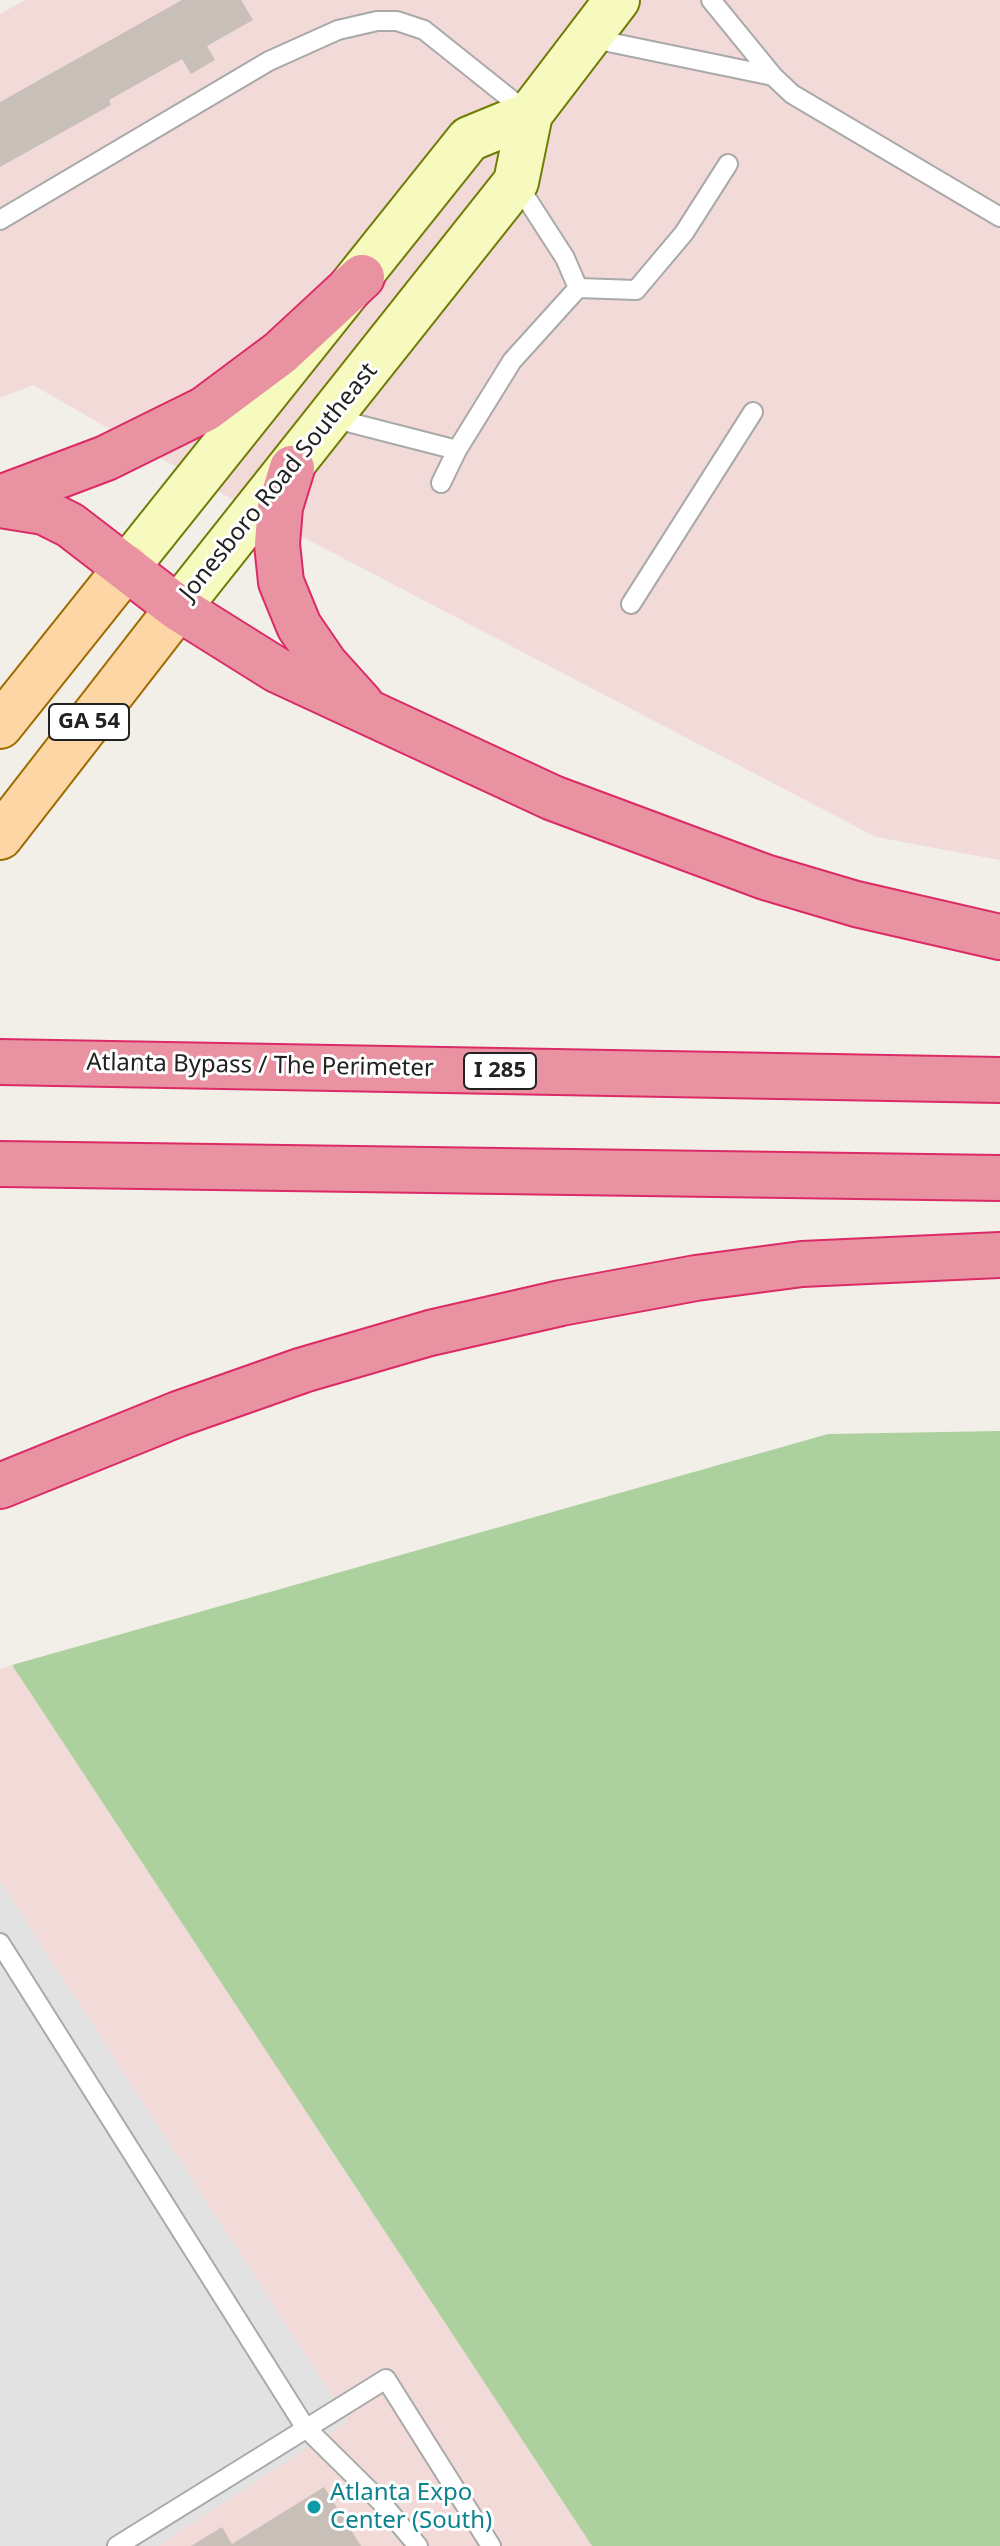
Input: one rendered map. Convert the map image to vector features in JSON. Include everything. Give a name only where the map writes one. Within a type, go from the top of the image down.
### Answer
[{"type":"highway","points":[[0,498],[106,458],[205,409],[280,353],[362,277]]},
{"type":"highway","points":[[292,468],[279,519],[277,544],[281,582],[299,626],[325,664],[365,709]]},
{"type":"highway","points":[[0,505],[44,512],[70,525],[178,608],[277,670],[553,798],[722,862],[856,904],[1000,937]]},
{"type":"highway","name":"Atlanta Bypass / The Perimeter","points":[[0,1062],[1000,1080]]},
{"type":"highway","points":[[0,1164],[1000,1178]]},
{"type":"highway","points":[[0,1486],[178,1414],[289,1375],[459,1326],[561,1303],[711,1276],[893,1258],[1000,1255]]},
{"type":"main road","name":"Jonesboro Road Southeast","points":[[0,837],[516,182],[530,114],[617,0]]},
{"type":"main road","name":"Jonesboro Road Southeast","points":[[0,726],[362,277],[469,139],[530,114]]},
{"type":"lane","points":[[711,0],[773,76],[792,94],[1000,217]]},
{"type":"lane","points":[[0,220],[269,61],[338,30],[377,21],[397,21],[424,30],[530,114]]},
{"type":"lane","points":[[589,38],[773,76]]},
{"type":"lane","points":[[441,483],[457,450],[512,361],[578,288],[636,290],[684,233],[728,164]]},
{"type":"lane","points":[[516,182],[565,258],[578,288]]},
{"type":"lane","points":[[631,604],[753,412]]},
{"type":"lane","points":[[332,418],[457,450]]},
{"type":"lane","points":[[0,1943],[305,2427],[380,2501],[418,2546]]},
{"type":"lane","points":[[117,2546],[386,2379],[491,2546]]},
{"type":"shaded area","points":[[25,0],[1000,0],[1000,860],[876,837],[251,510],[33,385],[0,398],[0,14]]},
{"type":"shaded area","points":[[12,1665],[592,2546],[0,2546],[0,1669]]},
{"type":"shaded area","points":[[0,1881],[348,2421],[158,2546],[0,2546]]},
{"type":"green space","points":[[1000,1431],[1000,2546],[592,2546],[12,1665],[828,1434]]},
{"type":"building","points":[[182,0],[241,0],[253,20],[207,46],[215,60],[191,74],[182,59],[109,100],[111,105],[0,167],[0,102]]},
{"type":"building","name":"Atlanta Expo Center (South)","points":[[324,2487],[361,2546],[191,2546],[222,2527],[232,2544]]},
{"type":"place","name":"Atlanta Expo Center (South)","points":[[314,2507]]}]
